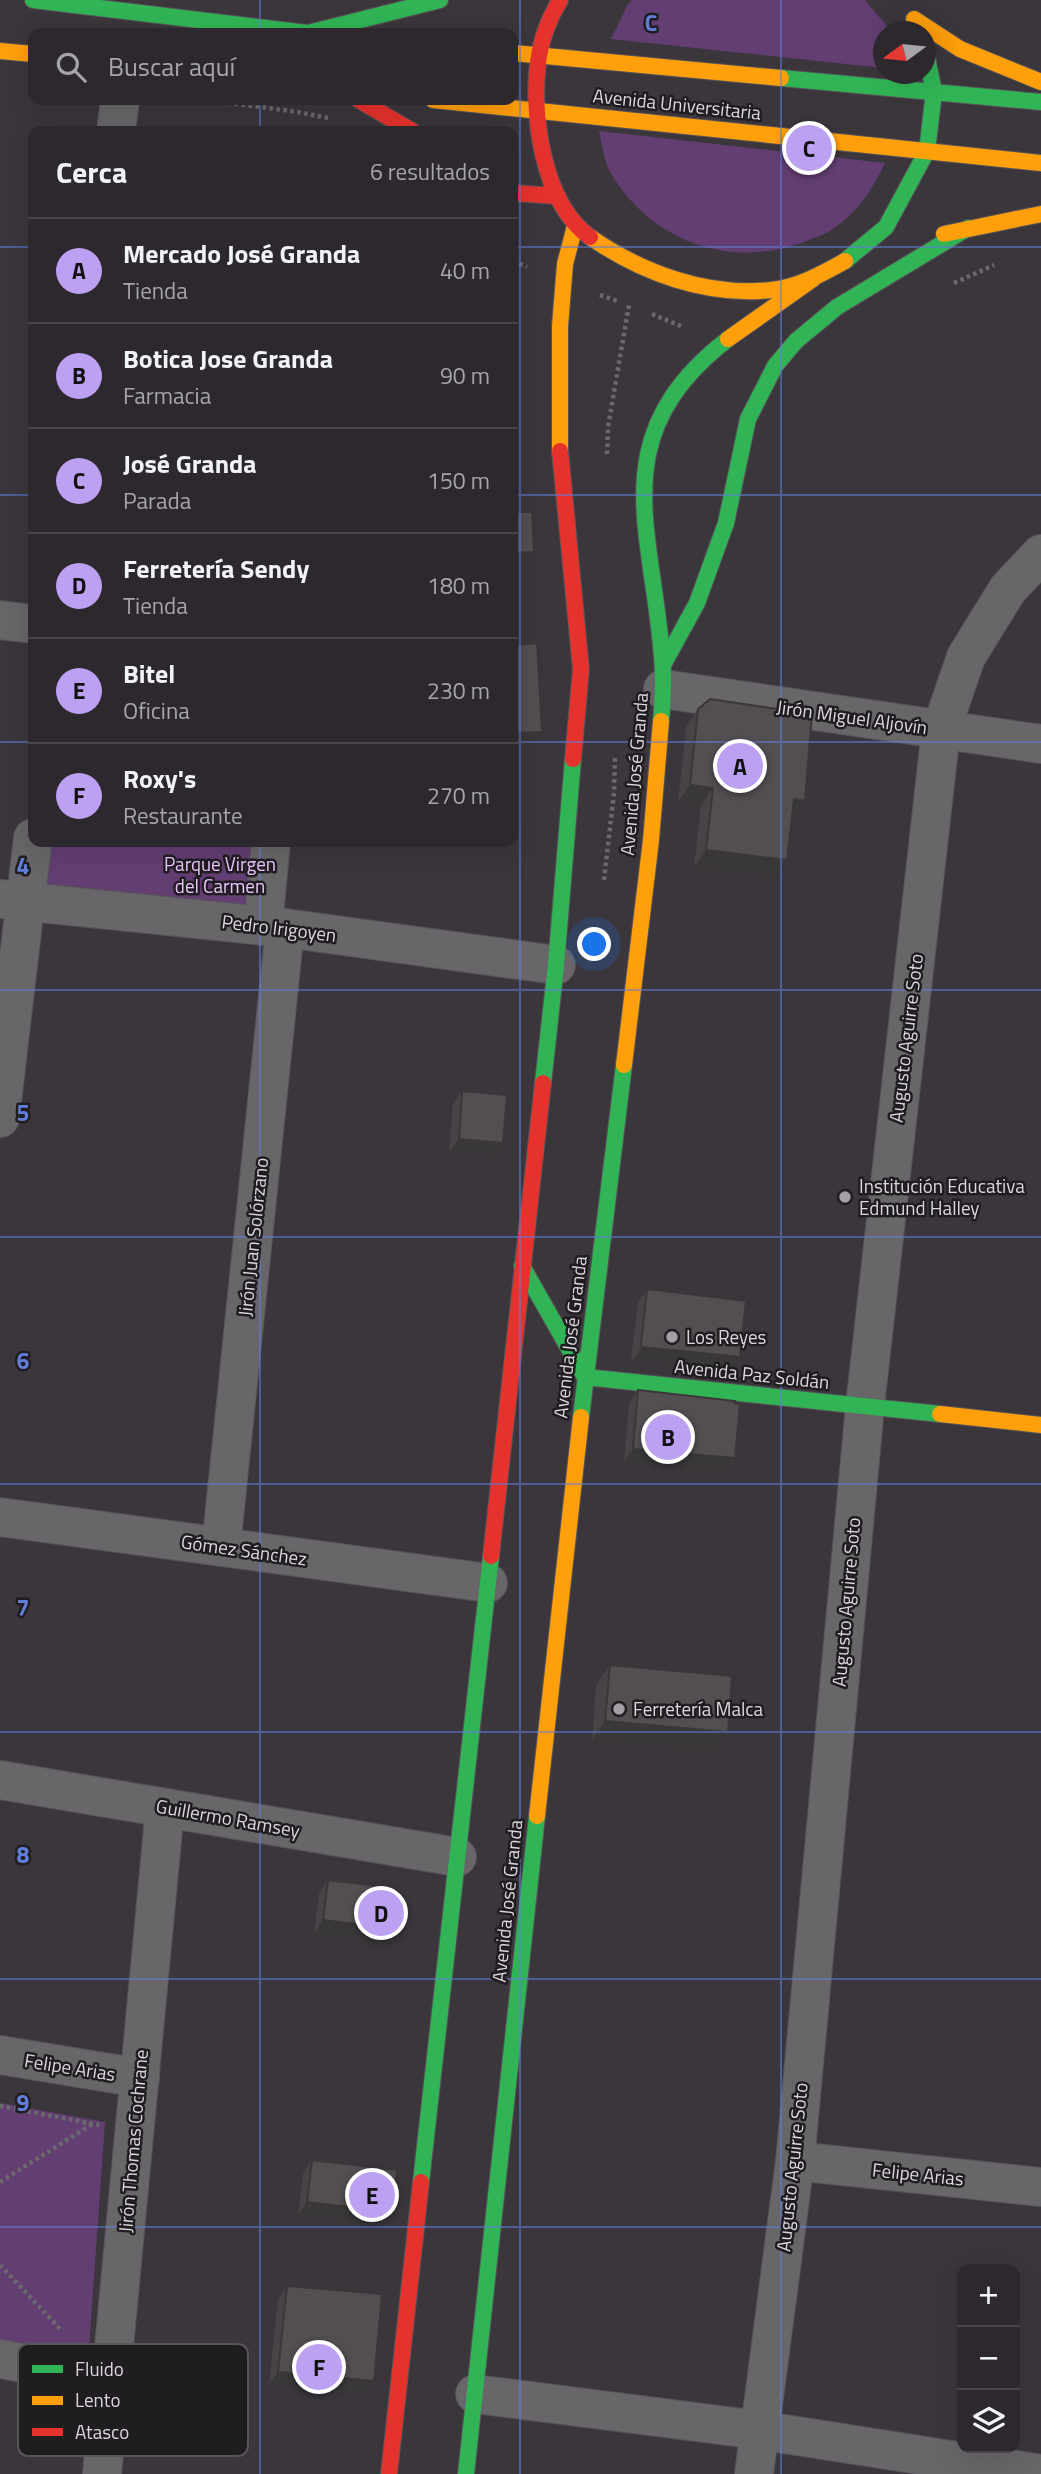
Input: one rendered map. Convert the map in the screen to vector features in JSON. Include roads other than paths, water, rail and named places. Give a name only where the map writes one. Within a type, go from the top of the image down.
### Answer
[{"type":"main road","points":[[33,0],[130,5],[276,28]]},
{"type":"main road","points":[[328,28],[440,0]]},
{"type":"main road","points":[[560,0],[550,18],[539,56],[537,110],[542,150],[556,196],[575,226],[606,248],[644,269],[685,282],[729,291],[773,290],[815,278],[853,256],[886,227],[927,151],[934,92],[932,84]]},
{"type":"main road","points":[[914,20],[953,47],[1041,82]]},
{"type":"main road","points":[[0,51],[28,54]]},
{"type":"main road","name":"Avenida Universitaria","points":[[518,54],[1041,102]]},
{"type":"main road","points":[[368,105],[403,126]]},
{"type":"main road","name":"Avenida Universitaria","points":[[485,105],[1041,163]]},
{"type":"main road","points":[[518,193],[556,196]]},
{"type":"main road","points":[[917,240],[1041,214]]},
{"type":"main road","points":[[389,2474],[556,965],[581,669],[560,459],[562,293],[565,264],[575,226]]},
{"type":"main road","points":[[663,677],[697,603],[726,523],[748,419],[775,366],[796,341],[837,307],[968,228]]},
{"type":"main road","points":[[853,256],[879,250]]},
{"type":"main road","name":"Avenida José Granda","points":[[466,2474],[585,1377],[652,828],[663,677],[645,530],[643,478],[653,433],[668,400],[720,343],[815,278]]},
{"type":"main road","points":[[522,1266],[585,1377]]},
{"type":"main road","name":"Avenida Paz Soldán","points":[[585,1377],[1041,1424]]},
{"type":"street","points":[[117,126],[119,105]]},
{"type":"street","name":"Augusto Aguirre Soto","points":[[754,2474],[795,2161],[864,1406],[941,730],[966,657],[1007,589],[1041,554]]},
{"type":"street","points":[[0,620],[28,623]]},
{"type":"street","name":"Jirón Miguel Aljovín","points":[[663,677],[941,730],[1041,744]]},
{"type":"street","points":[[0,1118],[13,900],[30,847]]},
{"type":"street","name":"Jirón Juan Solórzano","points":[[221,1547],[274,927],[271,847]]},
{"type":"street","name":"Pedro Irigoyen","points":[[13,900],[274,927],[556,965]]},
{"type":"street","name":"Gómez Sánchez","points":[[0,1517],[488,1583]]},
{"type":"street","name":"Guillermo Ramsey","points":[[0,1780],[457,1857]]},
{"type":"street","name":"Jirón Thomas Cochrane","points":[[114,2344],[165,1808]]},
{"type":"street","name":"Felipe Arias","points":[[0,2055],[139,2078]]},
{"type":"street","name":"Felipe Arias","points":[[795,2161],[1041,2186]]},
{"type":"street","points":[[0,2359],[18,2362]]},
{"type":"street","points":[[475,2394],[759,2430],[1041,2474]]},
{"type":"street","name":"Jirón Thomas Cochrane","points":[[102,2474],[104,2456]]},
{"type":"place","name":"José Granda","points":[[809,148]]},
{"type":"place","name":"Mercado José Granda","points":[[740,766]]},
{"type":"place","name":"Institución Educativa Edmund Halley","points":[[845,1197]]},
{"type":"place","name":"Los Reyes","points":[[672,1337]]},
{"type":"place","name":"Botica Jose Granda","points":[[668,1437]]},
{"type":"place","name":"Ferretería Malca","points":[[619,1709]]},
{"type":"place","name":"Ferretería Sendy","points":[[381,1913]]},
{"type":"place","name":"Bitel","points":[[372,2195]]},
{"type":"place","name":"Roxy's","points":[[319,2367]]},
{"type":"park label","name":"Parque Virgen del Carmen","points":[[220,875]]}]
